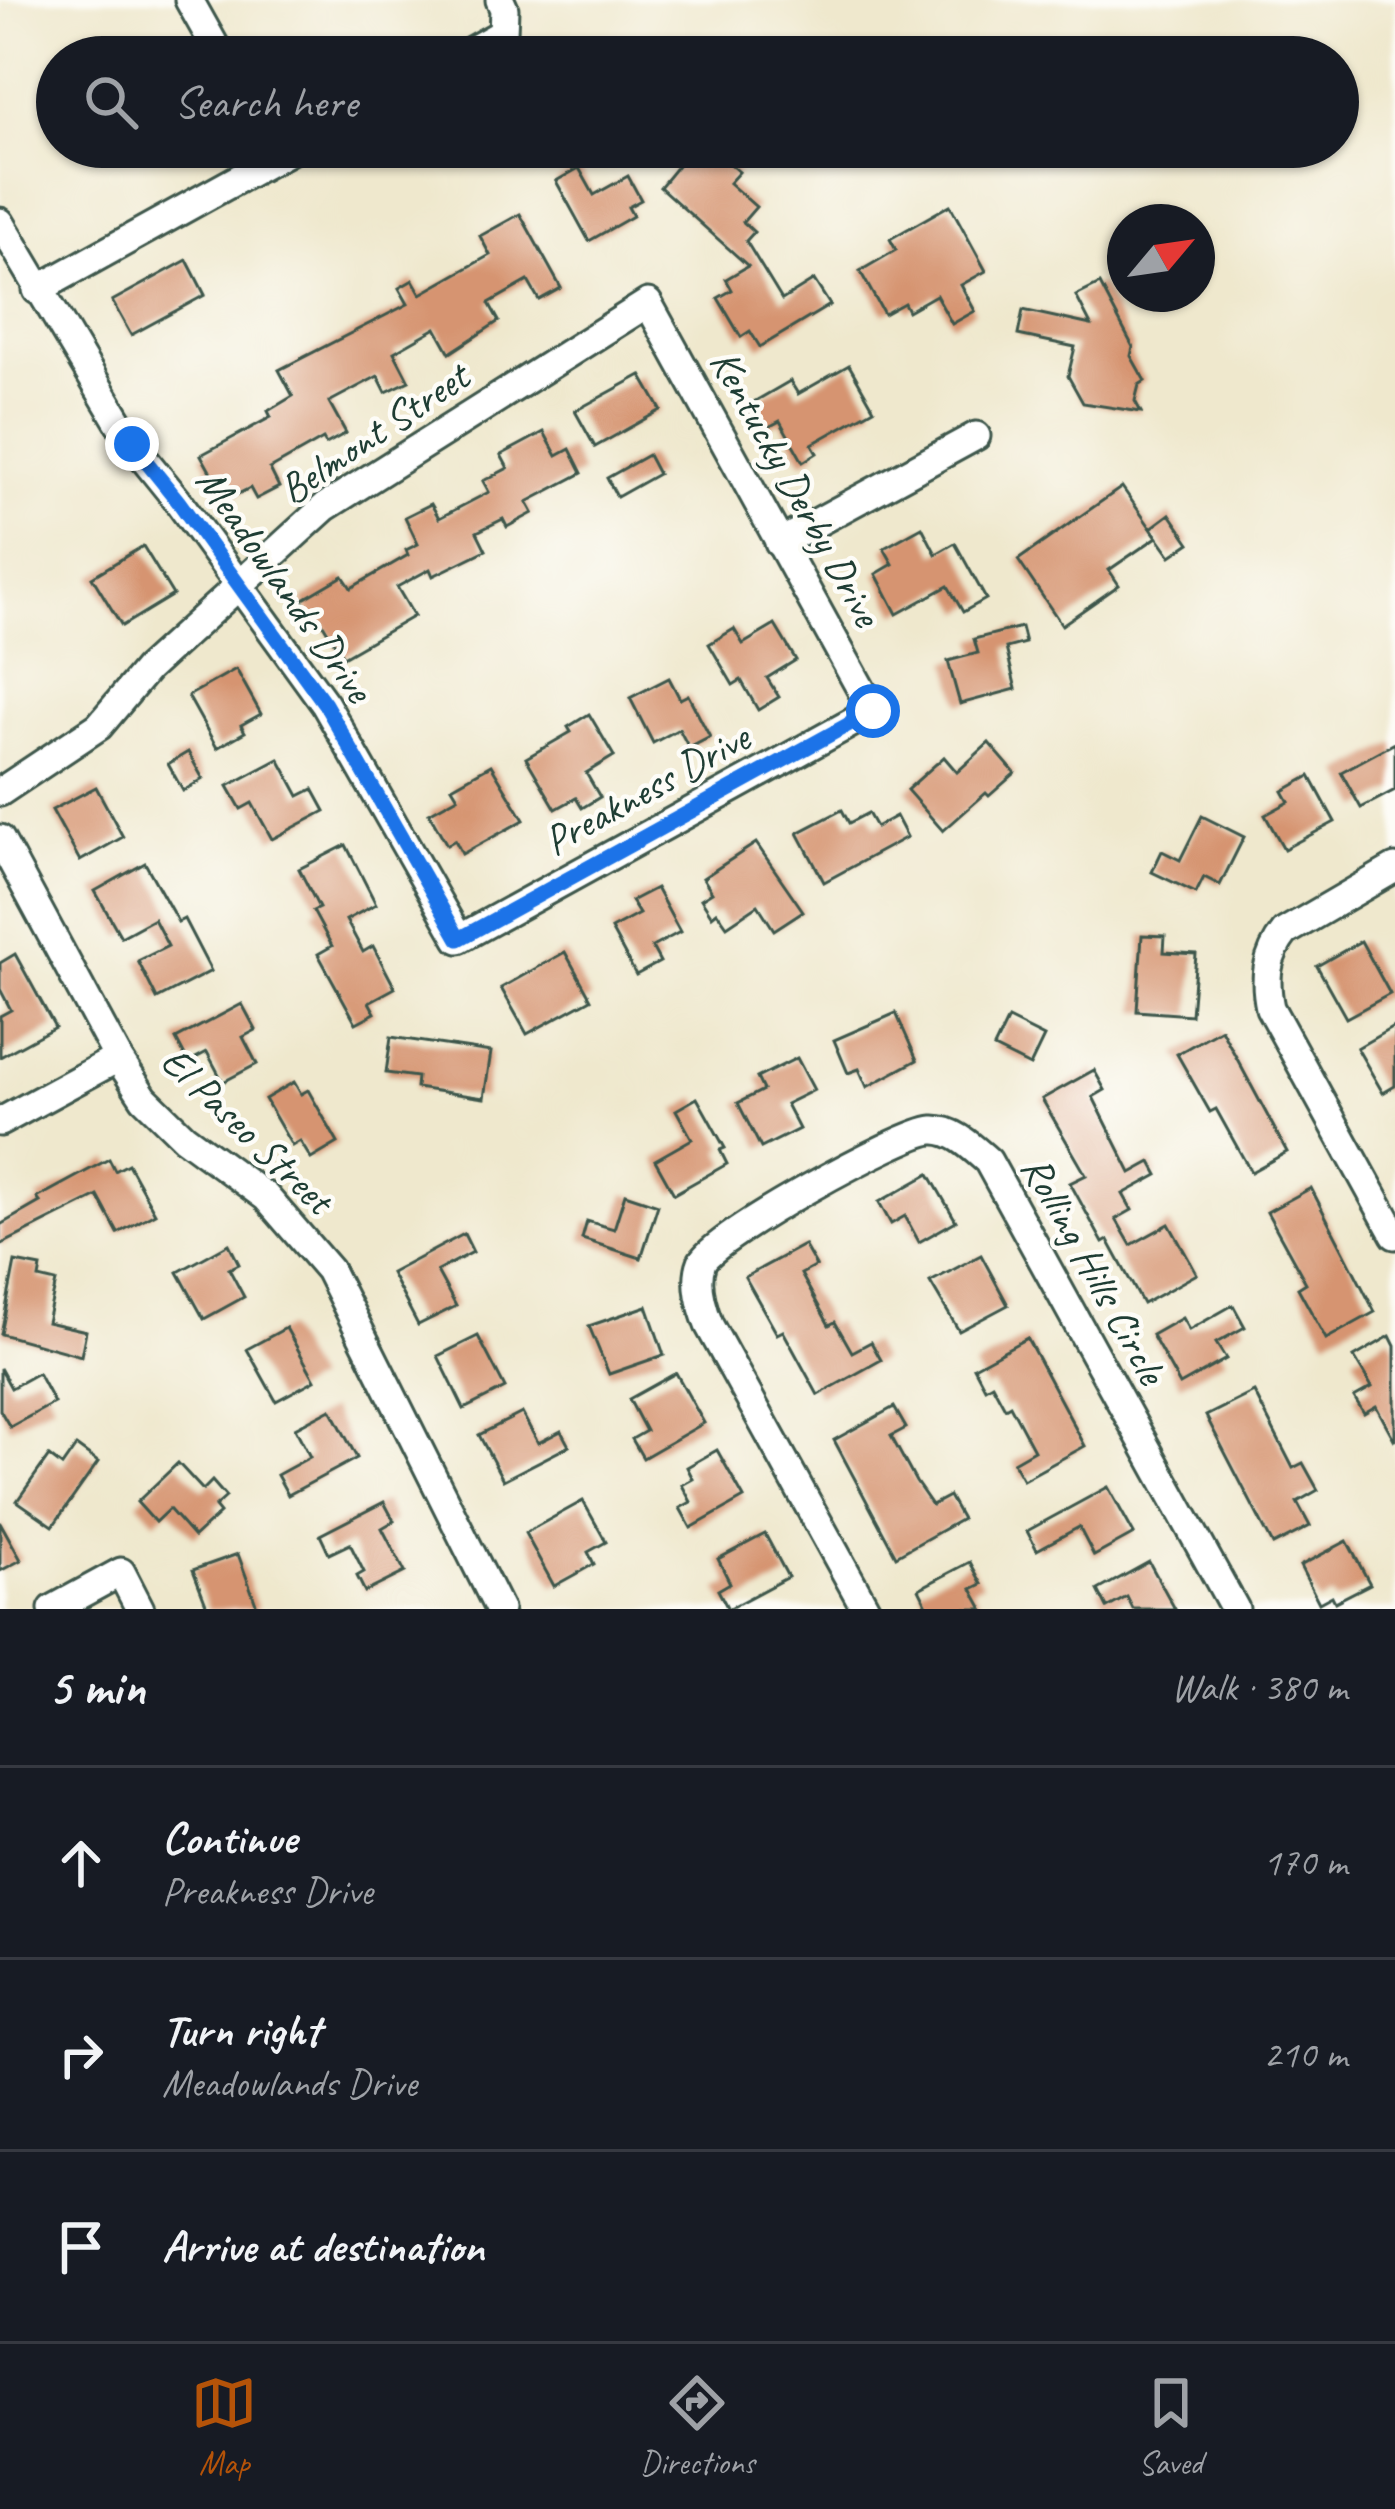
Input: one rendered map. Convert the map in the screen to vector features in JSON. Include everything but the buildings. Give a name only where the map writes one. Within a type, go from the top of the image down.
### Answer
[{"type":"street","points":[[189,0],[209,36]]},
{"type":"street","points":[[499,36],[504,9],[500,0]]},
{"type":"street","points":[[37,290],[251,168]]},
{"type":"street","name":"Meadowlands Drive","points":[[0,222],[132,444],[325,704],[459,939]]},
{"type":"street","name":"Belmont Street","points":[[0,792],[99,726],[147,669],[325,507],[648,303]]},
{"type":"street","name":"Kentucky Derby Drive","points":[[648,303],[873,711]]},
{"type":"street","points":[[778,543],[976,436]]},
{"type":"street","name":"Preakness Drive","points":[[459,939],[873,711]]},
{"type":"street","name":"El Paseo Street","points":[[0,839],[144,1098],[184,1137],[266,1197],[329,1270],[499,1609]]},
{"type":"street","points":[[1395,868],[1286,932],[1273,948],[1266,989],[1270,1008],[1395,1234]]},
{"type":"street","points":[[0,1122],[118,1058]]},
{"type":"street","name":"Rolling Hills Circle","points":[[866,1609],[709,1325],[699,1282],[702,1262],[730,1234],[900,1140],[934,1130],[956,1136],[988,1161],[1235,1609]]},
{"type":"street","points":[[53,1609],[121,1572],[140,1609]]},
{"type":"route","points":[[132,444],[325,704],[459,939],[873,711]]}]
